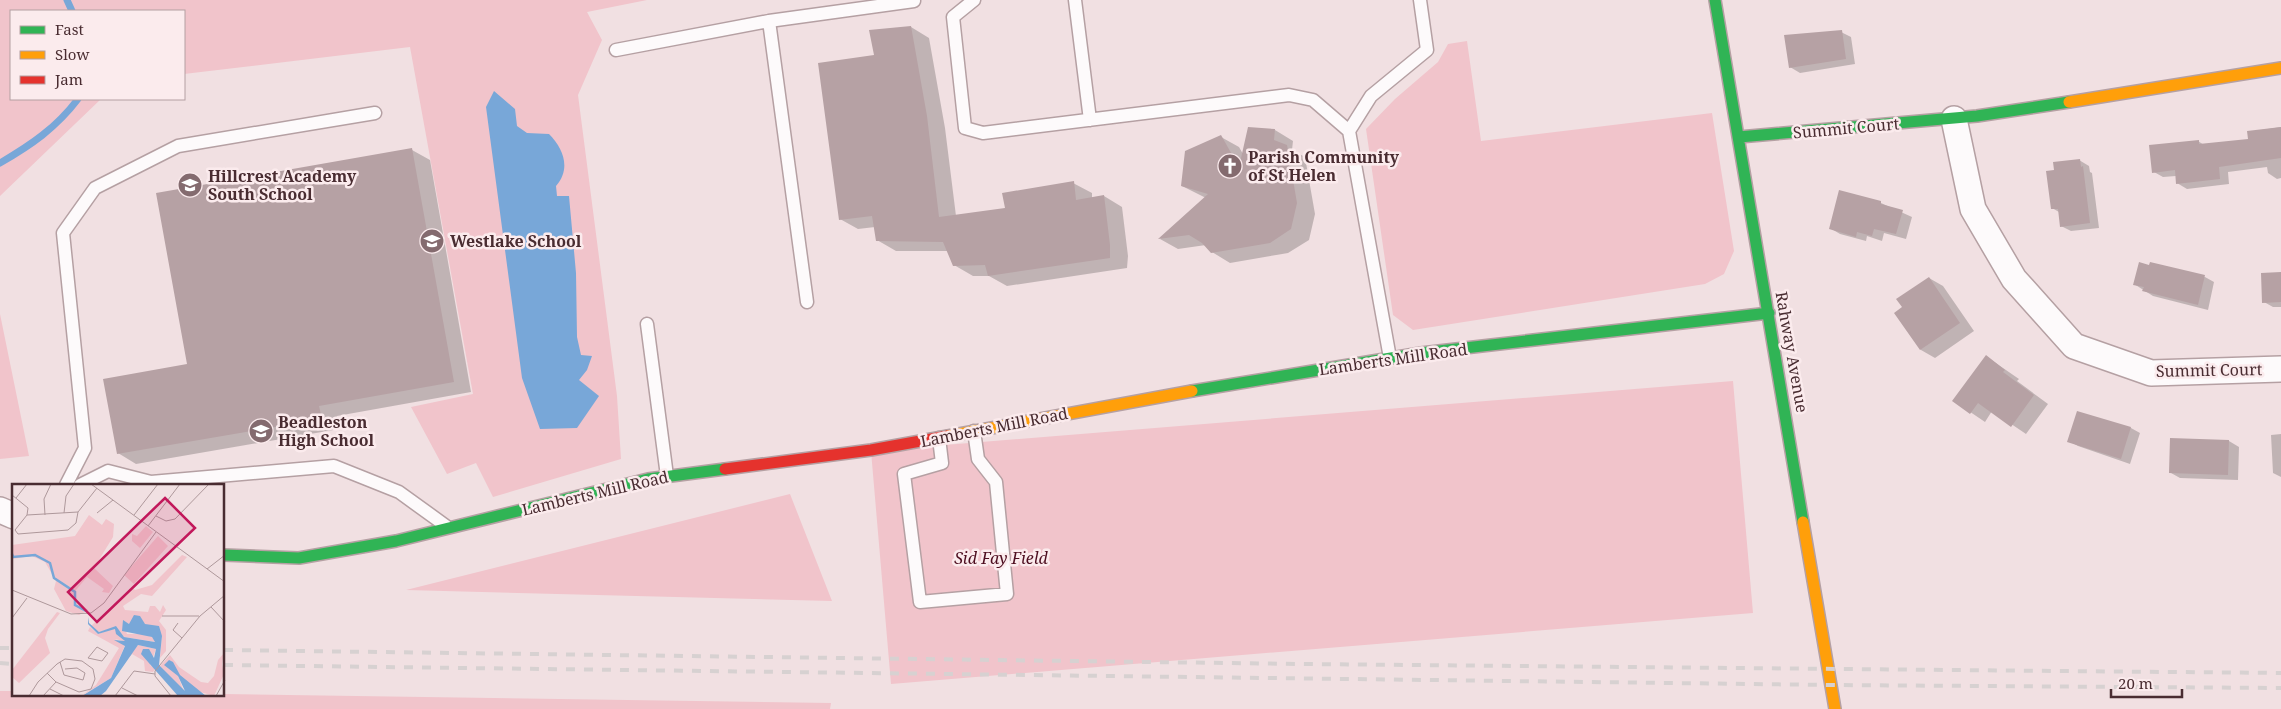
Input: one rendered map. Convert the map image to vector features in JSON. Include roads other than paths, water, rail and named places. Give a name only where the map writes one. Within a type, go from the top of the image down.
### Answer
[{"type":"street","name":"Rahway Avenue","points":[[1715,0],[1835,709]]},
{"type":"street","name":"Summit Court","points":[[1739,137],[1954,119],[2281,68]]},
{"type":"street","name":"Summit Court","points":[[1954,119],[1973,209],[2014,279],[2074,346],[2151,373],[2281,369]]},
{"type":"street","name":"Lamberts Mill Road","points":[[225,555],[299,558],[396,541],[667,476],[871,450],[1168,395],[1390,358],[1769,313]]},
{"type":"street","points":[[0,510],[12,515]]},
{"type":"lane","points":[[974,0],[953,17],[965,128],[983,133],[1289,95],[1314,100],[1349,131],[1390,358]]},
{"type":"lane","points":[[1075,0],[1090,120]]},
{"type":"lane","points":[[1349,131],[1371,96],[1427,50],[1420,0]]},
{"type":"lane","points":[[616,50],[769,21],[914,1]]},
{"type":"lane","points":[[769,21],[807,302]]},
{"type":"lane","points":[[67,484],[85,448],[63,233],[94,188],[178,146],[375,113]]},
{"type":"lane","points":[[647,324],[667,476]]},
{"type":"lane","points":[[939,438],[942,464],[904,474],[920,602],[1007,594],[996,482],[978,460],[974,431]]},
{"type":"lane","points":[[82,484],[108,472],[151,482],[334,466],[399,492],[448,528]]},
{"type":"water","points":[[494,91],[515,109],[517,126],[527,133],[549,134],[559,146],[564,159],[561,180],[556,186],[557,196],[569,196],[576,273],[577,337],[581,355],[592,356],[587,370],[579,380],[599,396],[577,428],[540,429],[522,378],[486,107]]},
{"type":"waterway","points":[[67,0],[72,10]]},
{"type":"waterway","points":[[0,163],[52,127],[77,100]]},
{"type":"railway","points":[[0,648],[12,648]]},
{"type":"railway","points":[[225,650],[1303,664],[2281,673]]},
{"type":"railway","points":[[0,663],[12,664]]},
{"type":"railway","points":[[225,665],[1831,685],[2281,688]]},
{"type":"place","name":"Parish Community of St Helen","points":[[1230,166]]},
{"type":"place","name":"Hillcrest Academy South School","points":[[190,185]]},
{"type":"place","name":"Westlake School","points":[[432,241]]},
{"type":"place","name":"Beadleston High School","points":[[261,431]]},
{"type":"park label","name":"Sid Fay Field","points":[[1001,558]]}]
